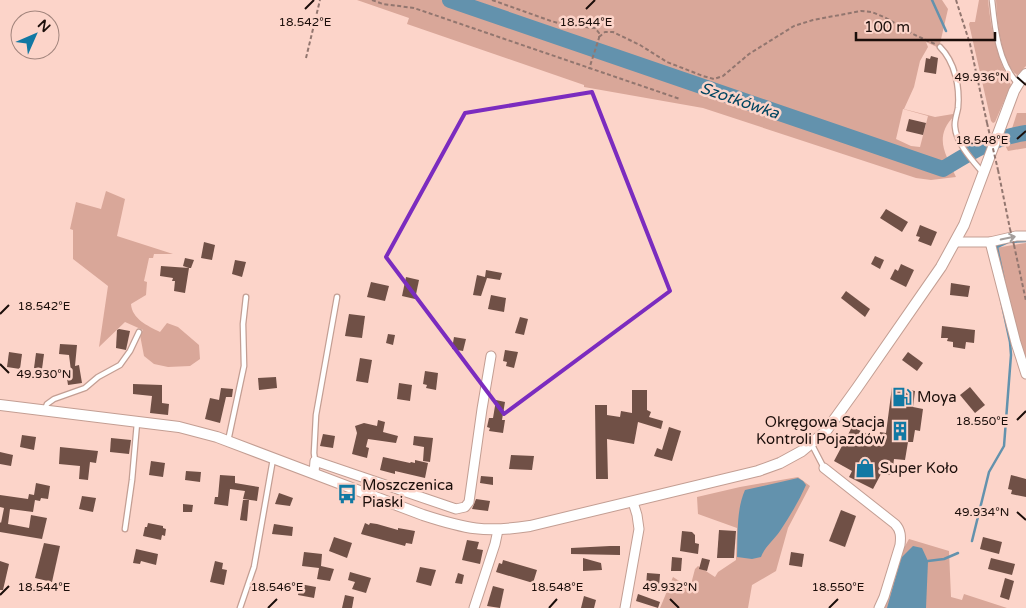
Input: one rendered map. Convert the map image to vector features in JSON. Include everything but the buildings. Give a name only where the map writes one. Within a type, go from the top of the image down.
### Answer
[{"type":"street","points":[[0,405],[179,427],[274,457],[423,515],[458,526],[481,530],[530,526],[758,471],[780,463],[802,451],[826,431],[935,275],[964,225],[1018,84],[1026,74]]},
{"type":"street","points":[[955,242],[990,242],[1016,236],[1026,236]]},
{"type":"street","points":[[990,242],[1026,374]]},
{"type":"street","points":[[314,473],[315,461],[456,509],[465,508],[469,502],[491,356]]},
{"type":"street","points":[[824,468],[888,518],[899,530],[900,545],[879,608]]},
{"type":"street","points":[[624,608],[639,529],[633,502]]},
{"type":"street","points":[[474,608],[498,530]]},
{"type":"lane","points":[[992,0],[1004,64],[1018,84]]},
{"type":"lane","points":[[940,48],[950,60],[958,88],[954,127],[973,162],[984,174]]},
{"type":"lane","points":[[228,441],[244,366],[243,324],[246,297]]},
{"type":"lane","points":[[315,461],[316,415],[337,297]]},
{"type":"lane","points":[[45,410],[47,404],[54,399],[87,387],[98,377],[120,365],[130,351],[139,332]]},
{"type":"lane","points":[[125,529],[137,422]]},
{"type":"lane","points":[[812,444],[824,468]]},
{"type":"lane","points":[[240,608],[254,566],[274,457]]},
{"type":"path","points":[[306,58],[320,0]]},
{"type":"path","points":[[372,0],[383,4],[414,8],[680,99]]},
{"type":"path","points":[[492,0],[552,22],[598,30],[598,43],[589,69]]},
{"type":"path","points":[[956,0],[970,44],[1026,301]]},
{"type":"path","points":[[599,37],[605,32],[613,32],[640,45],[666,62],[703,76],[714,78],[723,76],[749,54],[794,26],[812,20],[861,11],[872,12],[886,18],[940,48]]},
{"type":"highlighted area","points":[[592,92],[670,291],[504,414],[386,257],[465,113]]},
{"type":"shaded area","points":[[357,0],[942,0],[948,9],[939,48],[926,42],[928,47],[920,61],[914,87],[904,109],[935,117],[953,114],[954,116],[944,132],[943,146],[956,177],[931,180],[916,178],[703,108],[584,87],[584,85],[407,24],[409,18]],"holes":[[[903,109],[928,116],[920,147],[911,146],[896,139]]]},
{"type":"shaded area","points":[[979,0],[988,0],[995,44],[1011,85],[993,123],[969,24],[970,22],[975,22]]},
{"type":"shaded area","points":[[996,0],[1026,0],[1026,66],[1017,75],[1007,61],[1004,51],[999,29]]},
{"type":"shaded area","points":[[1017,113],[1026,113],[1026,148],[1008,151],[1006,147]]},
{"type":"shaded area","points":[[106,191],[125,199],[117,236],[173,254],[154,254],[153,258],[149,258],[144,281],[147,282],[146,295],[131,304],[137,318],[146,324],[160,332],[167,323],[178,327],[199,345],[200,359],[190,366],[168,367],[154,364],[144,356],[140,335],[143,330],[125,322],[99,347],[108,286],[73,259],[73,230],[70,229],[76,202],[101,209]]},
{"type":"shaded area","points":[[1026,243],[1026,364],[995,248]]},
{"type":"shaded area","points":[[798,477],[810,486],[788,528],[776,571],[752,585],[748,608],[660,608],[673,577],[690,588],[695,569],[698,566],[715,577],[718,572],[736,560],[737,528],[698,514],[697,497]]},
{"type":"shaded area","points":[[909,539],[949,551],[951,597],[962,600],[964,594],[1007,608],[883,608],[901,553]]},
{"type":"water","points":[[798,478],[806,485],[784,525],[761,557],[752,559],[737,557],[739,514],[745,490]]},
{"type":"water","points":[[913,546],[922,548],[928,561],[926,608],[887,608],[901,558]]},
{"type":"waterway","name":"Szotkówka","points":[[450,0],[943,169],[992,142],[1026,133]]},
{"type":"waterway","points":[[932,0],[946,31]]},
{"type":"waterway","points":[[1004,280],[997,247],[1008,242],[1026,241]]},
{"type":"waterway","points":[[972,541],[989,472],[1004,446],[1011,355],[1001,300]]},
{"type":"waterway","points":[[928,561],[944,559],[958,553]]},
{"type":"place","name":"Moya","points":[[902,397]]},
{"type":"place","name":"Okręgowa Stacja Kontroli Pojazdów","points":[[900,431]]},
{"type":"place","name":"Super Koło","points":[[865,468]]},
{"type":"place","name":"Moszczenica Piaski","points":[[347,494]]}]
